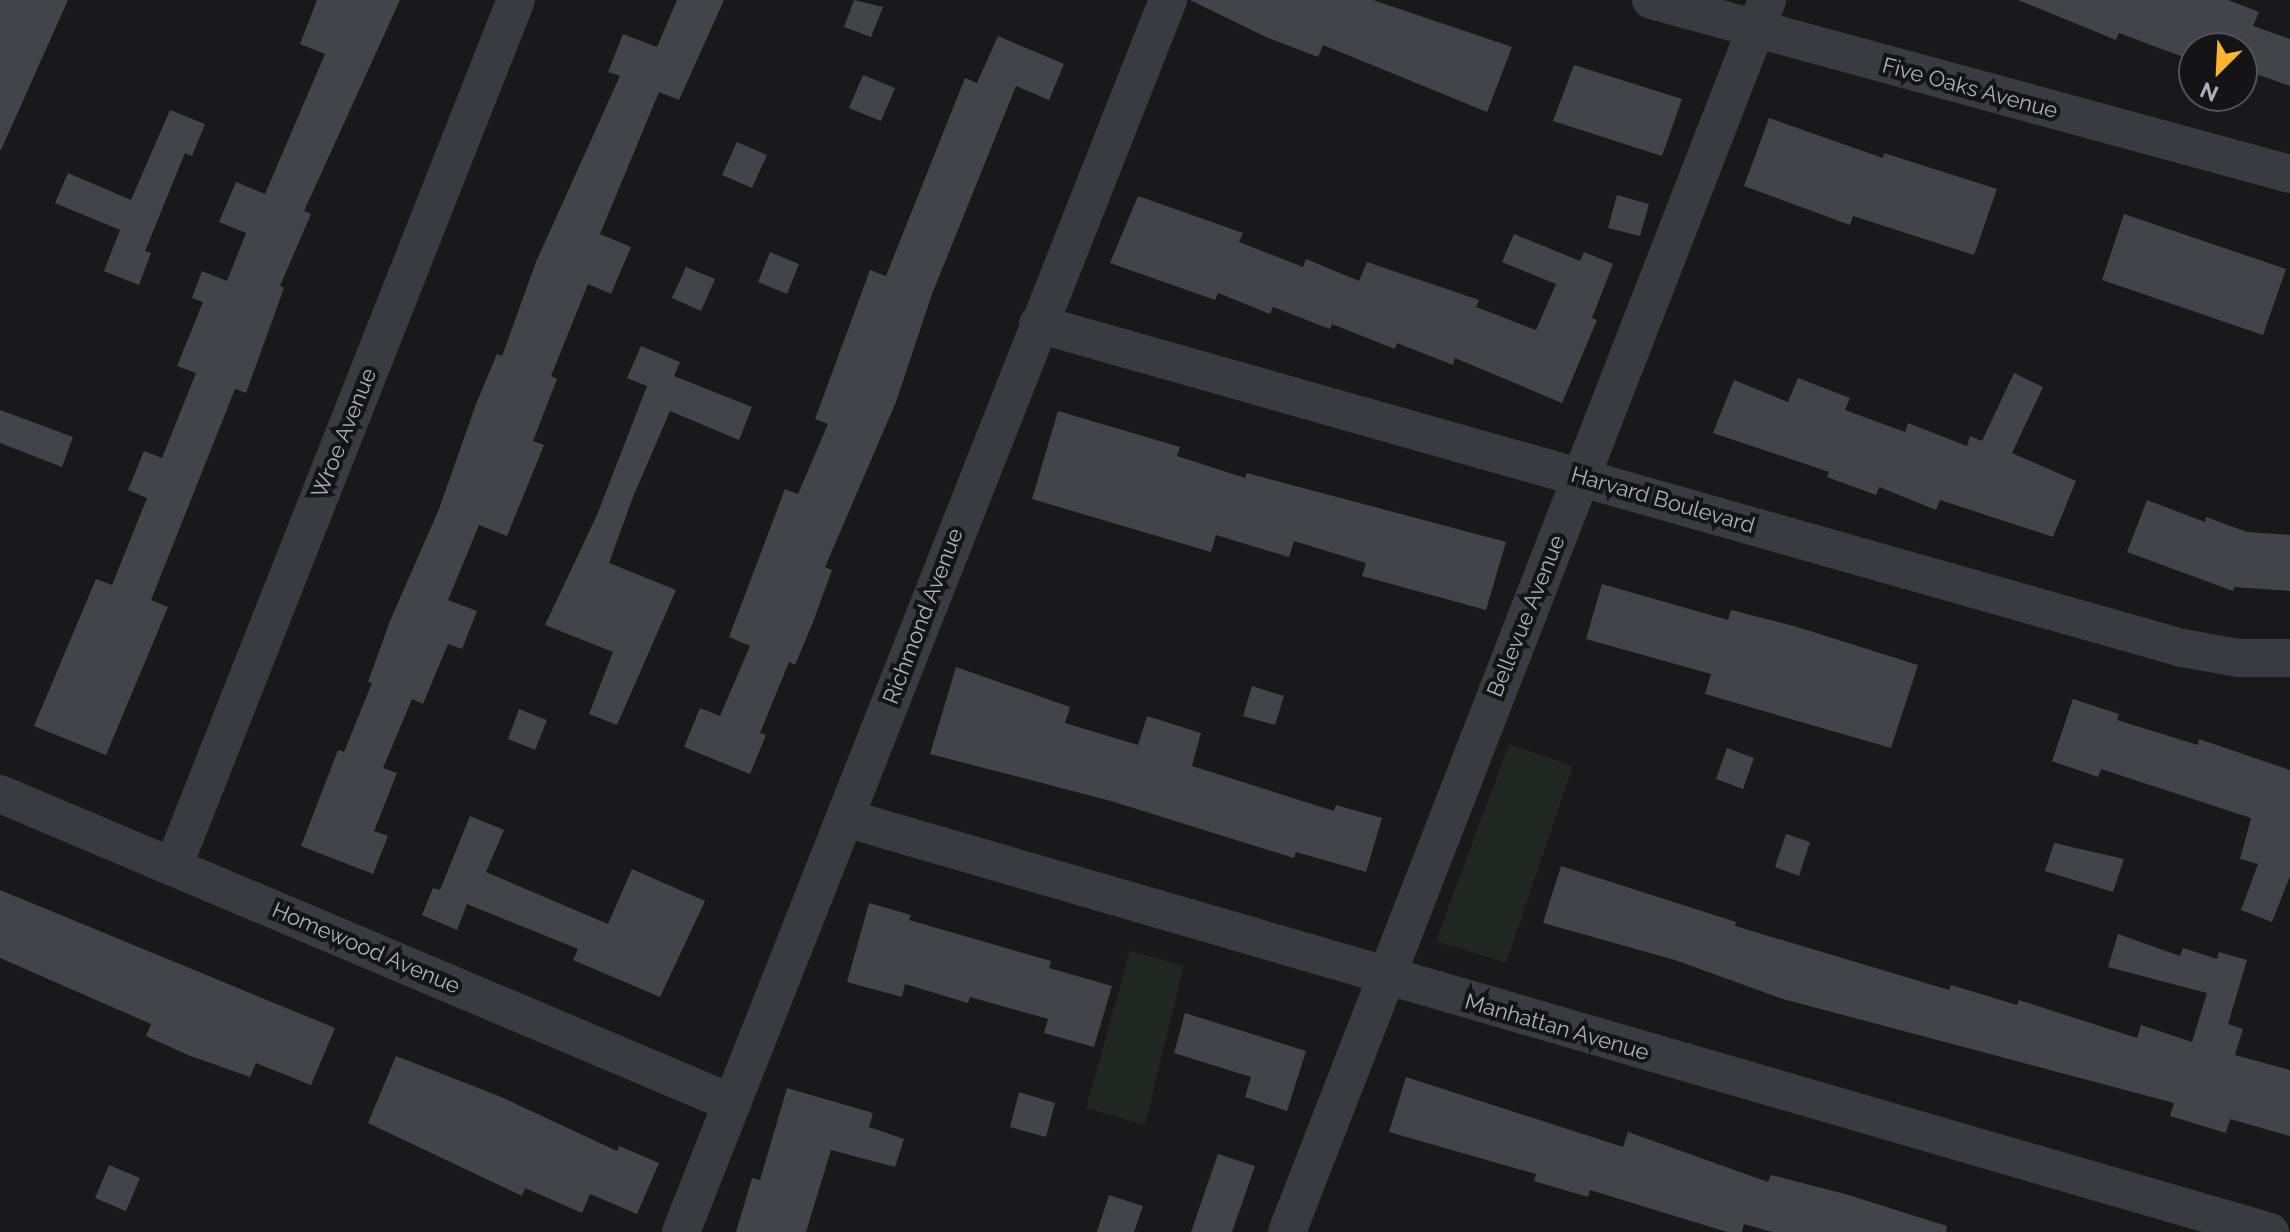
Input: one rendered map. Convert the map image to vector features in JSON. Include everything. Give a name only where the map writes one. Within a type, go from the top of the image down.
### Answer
[{"type":"street","name":"Wroe Avenue","points":[[173,867],[516,0]]},
{"type":"street","name":"Richmond Avenue","points":[[681,1232],[1168,0]]},
{"type":"street","name":"Five Oaks Avenue","points":[[1651,0],[1761,14],[2290,174]]},
{"type":"street","name":"Bellevue Avenue","points":[[1287,1232],[1761,14]]},
{"type":"street","name":"Harvard Boulevard","points":[[1038,324],[2182,648],[2239,658],[2290,658]]},
{"type":"street","name":"Homewood Avenue","points":[[0,794],[732,1103]]},
{"type":"street","name":"Manhattan Avenue","points":[[845,818],[1386,978],[2270,1232]]},
{"type":"shaded area","points":[[1509,744],[1573,766],[1506,963],[1436,941]]},
{"type":"shaded area","points":[[1130,951],[1184,966],[1145,1125],[1086,1108]]},
{"type":"building","points":[[0,0],[68,0],[1,150],[0,150]]},
{"type":"building","points":[[317,0],[400,0],[304,211],[311,214],[280,286],[284,288],[246,393],[235,389],[151,600],[168,607],[106,755],[34,726],[96,579],[112,585],[147,498],[128,490],[144,451],[162,458],[196,373],[177,366],[203,302],[192,298],[202,271],[227,281],[246,233],[219,222],[236,182],[265,194],[325,54],[300,44]]},
{"type":"building","points":[[677,0],[724,0],[679,100],[659,92],[600,234],[631,247],[611,294],[588,284],[551,376],[557,379],[533,441],[544,445],[507,536],[479,525],[448,600],[477,611],[462,649],[448,644],[423,704],[412,699],[383,768],[397,773],[374,831],[388,836],[373,874],[301,846],[338,750],[344,752],[372,683],[368,682],[390,621],[439,509],[476,404],[497,354],[502,356],[536,262],[620,76],[608,72],[623,34],[657,47]]},
{"type":"building","points":[[854,0],[883,7],[871,37],[844,27]]},
{"type":"building","points":[[1190,0],[1373,0],[1512,47],[1487,112],[1323,45],[1318,57],[1266,37]]},
{"type":"building","points":[[2018,0],[2228,0],[2259,12],[2253,26],[2290,39],[2290,86],[2258,75],[2258,32],[2178,32],[2178,55],[2119,33],[2116,40]]},
{"type":"building","points":[[998,36],[1064,64],[1049,100],[1016,86],[932,294],[896,402],[825,567],[832,570],[813,622],[795,665],[789,662],[760,733],[766,735],[750,774],[684,747],[700,708],[720,716],[750,646],[729,637],[785,489],[798,494],[828,424],[815,419],[870,270],[886,276],[965,78],[977,83]]},
{"type":"building","points":[[1574,65],[1682,99],[1662,156],[1553,121]]},
{"type":"building","points":[[863,75],[895,88],[881,121],[849,108]]},
{"type":"building","points":[[170,110],[205,124],[192,156],[185,153],[145,251],[151,253],[139,285],[104,271],[120,230],[55,203],[68,173],[131,200]]},
{"type":"building","points":[[1769,118],[1883,158],[1884,153],[1997,189],[1974,255],[1853,216],[1850,225],[1744,186]]},
{"type":"building","points":[[737,142],[767,155],[752,188],[722,175]]},
{"type":"building","points":[[1617,195],[1649,204],[1640,236],[1608,228]]},
{"type":"building","points":[[1138,196],[1243,233],[1239,242],[1303,267],[1306,259],[1359,281],[1367,262],[1479,300],[1476,307],[1536,330],[1556,284],[1502,262],[1514,234],[1580,261],[1584,252],[1613,264],[1592,318],[1597,320],[1562,403],[1455,358],[1453,365],[1397,343],[1395,349],[1332,324],[1330,329],[1273,307],[1270,314],[1218,293],[1215,300],[1110,263]]},
{"type":"building","points":[[2124,214],[2286,269],[2263,335],[2102,280]]},
{"type":"building","points":[[770,252],[799,264],[787,294],[758,282]]},
{"type":"building","points":[[686,267],[715,279],[701,311],[672,298]]},
{"type":"building","points":[[641,346],[680,362],[674,376],[752,407],[739,440],[670,411],[633,497],[609,563],[676,590],[617,725],[589,714],[613,652],[545,625],[597,515],[647,386],[627,378]]},
{"type":"building","points":[[2014,373],[2043,387],[2012,453],[2076,481],[2053,537],[1940,500],[1936,510],[1879,487],[1876,495],[1827,477],[1829,472],[1713,433],[1734,380],[1788,402],[1798,378],[1850,398],[1845,410],[1905,432],[1908,423],[1967,446],[1970,436],[1982,441]]},
{"type":"building","points":[[0,410],[73,437],[62,467],[0,443]]},
{"type":"building","points":[[1058,411],[1180,447],[1177,456],[1245,478],[1247,473],[1506,542],[1486,610],[1362,576],[1366,563],[1294,541],[1289,557],[1216,535],[1211,552],[1032,499]]},
{"type":"building","points":[[2147,500],[2205,522],[2206,517],[2247,532],[2290,535],[2290,591],[2234,587],[2233,591],[2127,552]]},
{"type":"building","points":[[1602,584],[1728,620],[1731,610],[1794,626],[1918,665],[1891,748],[1705,694],[1711,674],[1586,639]]},
{"type":"building","points":[[956,667],[1070,707],[1065,723],[1138,745],[1147,716],[1201,733],[1192,766],[1334,811],[1336,805],[1382,818],[1366,872],[1296,852],[1294,858],[1111,801],[930,754]]},
{"type":"building","points":[[1252,686],[1284,696],[1275,725],[1243,716]]},
{"type":"building","points":[[2073,699],[2119,714],[2117,720],[2198,745],[2199,739],[2290,770],[2290,876],[2272,922],[2241,910],[2258,864],[2240,859],[2251,818],[2101,769],[2098,777],[2052,761]]},
{"type":"building","points":[[519,709],[547,720],[535,750],[508,739]]},
{"type":"building","points":[[1727,748],[1754,758],[1743,789],[1716,779]]},
{"type":"building","points":[[470,816],[504,830],[486,872],[608,924],[632,869],[705,901],[660,997],[573,960],[578,949],[467,904],[457,930],[422,915],[433,888],[440,890]]},
{"type":"building","points":[[1786,834],[1810,842],[1799,876],[1775,867]]},
{"type":"building","points":[[2054,843],[2124,859],[2113,892],[2045,871]]},
{"type":"building","points":[[1561,866],[1736,922],[1735,926],[1949,990],[1951,985],[2017,1005],[2019,1000],[2137,1038],[2141,1025],[2192,1042],[2207,993],[2108,967],[2118,934],[2180,956],[2183,948],[2217,959],[2219,952],[2247,960],[2228,1024],[2243,1029],[2235,1055],[2290,1070],[2290,1136],[2230,1119],[2226,1133],[2170,1116],[2174,1103],[1783,999],[1675,960],[1543,923]]},
{"type":"building","points":[[0,890],[335,1028],[311,1085],[256,1063],[250,1077],[188,1055],[146,1036],[151,1024],[0,958]]},
{"type":"building","points":[[869,903],[911,915],[909,920],[1051,961],[1049,968],[1112,986],[1094,1047],[1044,1033],[1048,1019],[970,997],[968,1003],[905,984],[902,997],[847,982]]},
{"type":"building","points":[[1185,1013],[1306,1051],[1287,1111],[1245,1097],[1251,1077],[1174,1053]]},
{"type":"building","points":[[396,1056],[499,1096],[617,1151],[619,1146],[659,1163],[637,1214],[590,1194],[582,1213],[525,1188],[522,1196],[368,1123]]},
{"type":"building","points":[[1406,1077],[1623,1147],[1628,1132],[1768,1182],[1771,1175],[1845,1194],[1947,1226],[1946,1232],[1772,1232],[1744,1224],[1742,1232],[1727,1232],[1590,1190],[1588,1197],[1534,1181],[1536,1174],[1389,1132]]},
{"type":"building","points":[[787,1088],[873,1113],[869,1127],[904,1139],[895,1167],[831,1150],[806,1232],[736,1232],[752,1178],[760,1180]]},
{"type":"building","points":[[1019,1092],[1055,1103],[1046,1137],[1010,1127]]},
{"type":"building","points":[[1218,1154],[1255,1166],[1232,1232],[1191,1232]]},
{"type":"building","points":[[109,1165],[140,1178],[126,1211],[95,1198]]},
{"type":"building","points":[[1109,1195],[1143,1206],[1134,1232],[1097,1232]]}]
